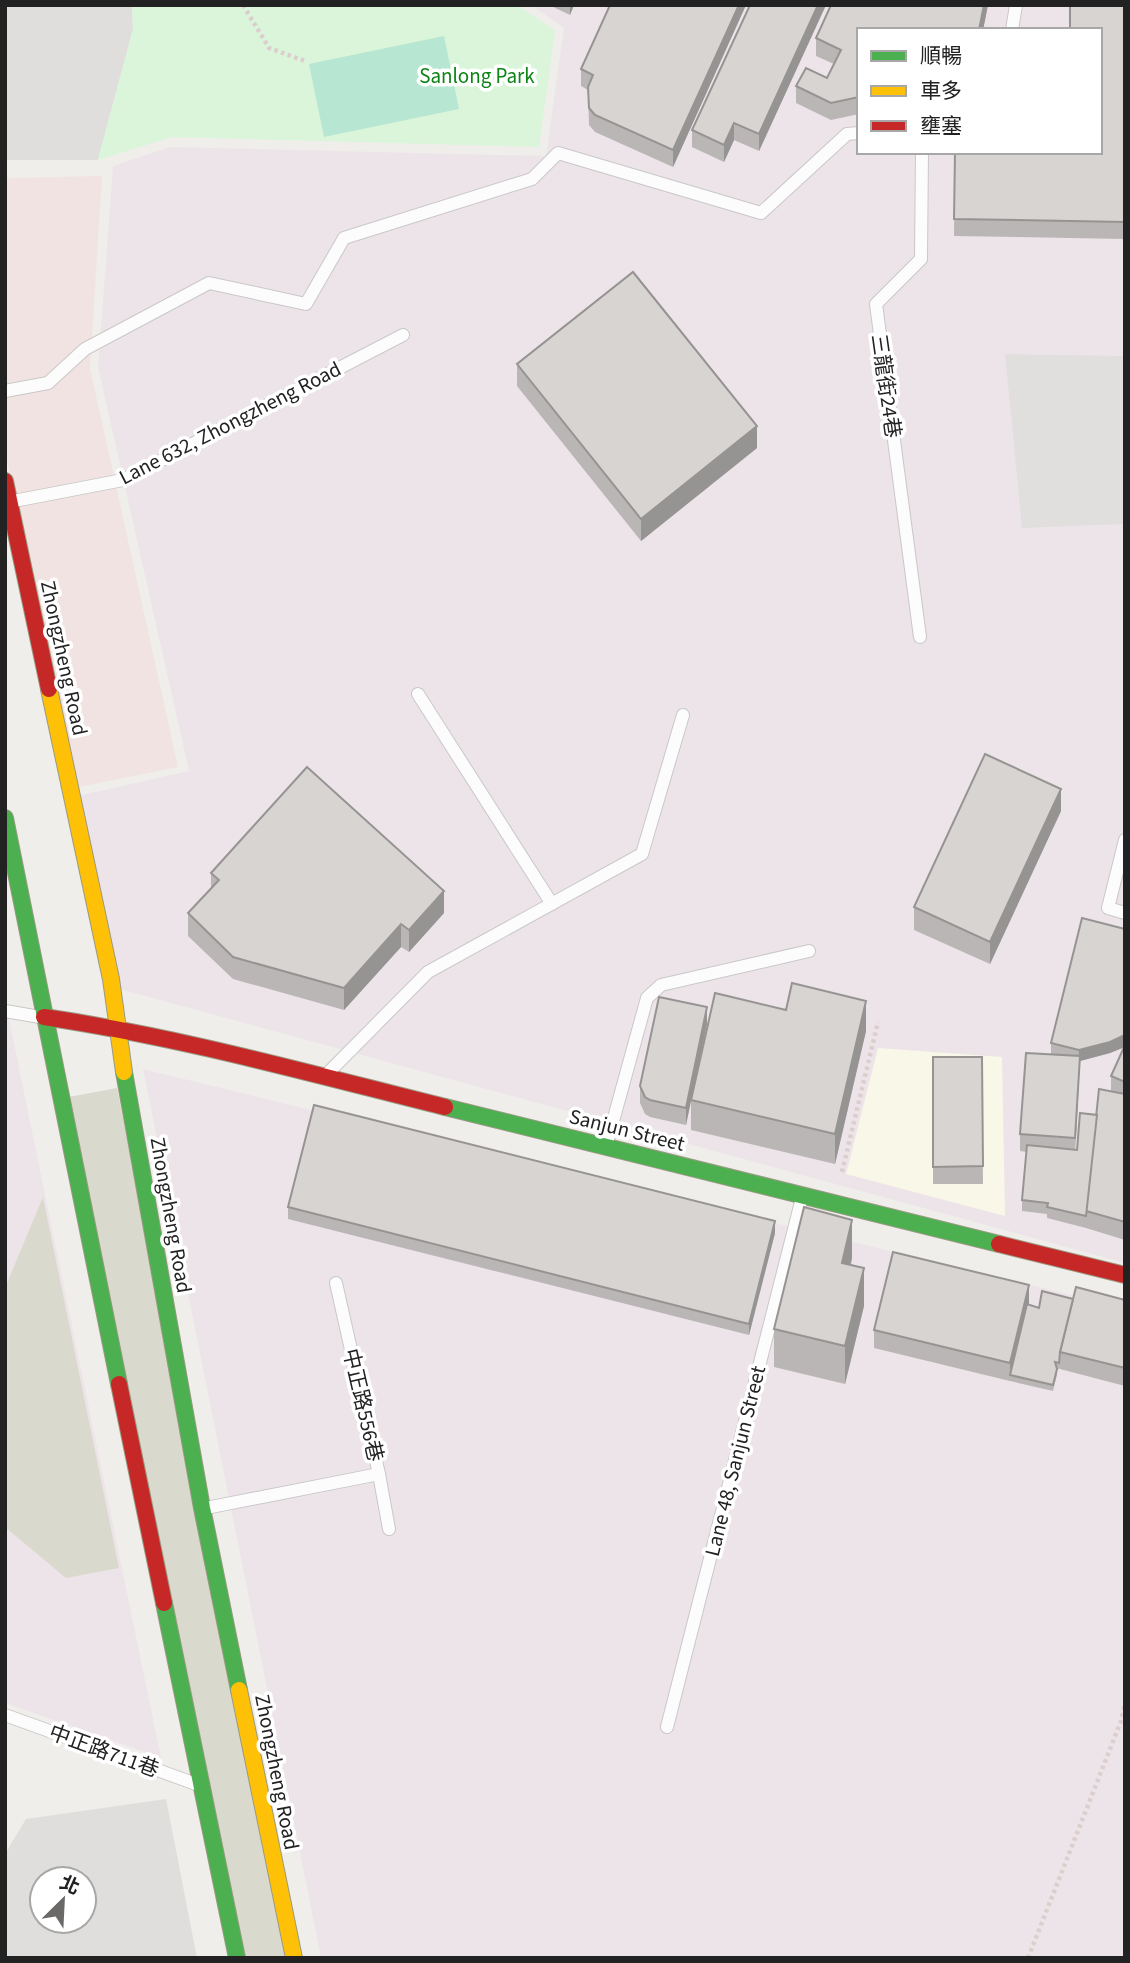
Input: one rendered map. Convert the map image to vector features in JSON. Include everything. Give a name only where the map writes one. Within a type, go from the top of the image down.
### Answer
[{"type":"main road","name":"Zhongzheng Road","points":[[5,481],[111,979],[124,1075],[202,1508],[293,1958]]},
{"type":"main road","points":[[5,818],[237,1958]]},
{"type":"main road","name":"Sanjun Street","points":[[44,1017],[119,1028],[1125,1275]]},
{"type":"lane","points":[[1012,28],[1016,5]]},
{"type":"lane","points":[[5,391],[48,383],[85,349],[209,283],[306,304],[344,237],[533,179],[558,153],[761,213],[847,134],[857,133]]},
{"type":"lane","name":"三龍街24巷","points":[[920,637],[876,304],[921,259],[922,154]]},
{"type":"lane","name":"Lane 632, Zhongzheng Road","points":[[9,502],[123,480],[403,335]]},
{"type":"lane","points":[[418,694],[552,904]]},
{"type":"lane","points":[[324,1077],[428,972],[642,854],[683,715]]},
{"type":"lane","points":[[1125,840],[1108,908],[1125,913]]},
{"type":"lane","points":[[607,1147],[647,998],[661,985],[809,951]]},
{"type":"lane","points":[[5,1011],[44,1017]]},
{"type":"lane","name":"Lane 48, Sanjun Street","points":[[667,1727],[803,1196]]},
{"type":"lane","name":"中正路556巷","points":[[202,1508],[379,1474],[336,1283]]},
{"type":"lane","points":[[379,1474],[389,1530]]},
{"type":"lane","name":"中正路711巷","points":[[5,1715],[202,1787]]},
{"type":"path","points":[[243,5],[270,48],[305,61]]},
{"type":"path","points":[[834,1203],[877,1022]]},
{"type":"path","points":[[1028,1958],[1125,1704]]},
{"type":"shaded area","points":[[5,5],[132,5],[133,29],[98,160],[5,160]]},
{"type":"shaded area","points":[[531,5],[1125,5],[1125,1263],[116,988],[73,797],[189,771],[98,367],[113,166],[170,147],[546,156],[564,28]]},
{"type":"shaded area","points":[[102,176],[90,368],[178,767],[79,787],[5,452],[5,178]]},
{"type":"shaded area","points":[[1005,354],[1125,356],[1125,524],[1022,528]]},
{"type":"shaded area","points":[[5,1000],[161,1758],[5,1703]]},
{"type":"shaded area","points":[[878,1048],[1002,1057],[1005,1216],[846,1174]]},
{"type":"shaded area","points":[[143,1069],[1125,1308],[1125,1958],[321,1958]]},
{"type":"shaded area","points":[[117,1088],[289,1958],[242,1958],[69,1097]]},
{"type":"shaded area","points":[[43,1197],[119,1568],[66,1578],[5,1527],[5,1288]]},
{"type":"shaded area","points":[[166,1799],[197,1958],[5,1958],[5,1854],[26,1819]]},
{"type":"green space","name":"Sanlong Park","points":[[132,5],[517,5],[555,31],[539,147],[172,137],[98,160],[133,29]]},
{"type":"green space","points":[[444,36],[459,109],[324,137],[309,64]]},
{"type":"building","points":[[610,5],[739,5],[673,150],[595,115],[589,108],[588,87],[593,75],[581,69]]},
{"type":"building","points":[[750,5],[818,5],[759,134],[734,123],[724,145],[692,130]]},
{"type":"building","points":[[831,5],[984,5],[979,28],[857,28],[857,97],[831,103],[796,86],[806,68],[827,78],[841,50],[816,38]]},
{"type":"building","points":[[1070,5],[1125,5],[1125,222],[954,219],[955,154],[1102,154],[1102,28],[1070,28]]},
{"type":"building","points":[[633,272],[757,426],[641,519],[517,364]]},
{"type":"building","points":[[985,754],[1061,789],[990,942],[914,907]]},
{"type":"building","points":[[307,767],[444,891],[409,930],[401,924],[344,988],[233,957],[188,913],[219,880],[211,873]]},
{"type":"building","points":[[1082,918],[1125,929],[1125,1035],[1079,1050],[1051,1043]]},
{"type":"building","points":[[792,983],[866,1001],[835,1134],[691,1100],[715,993],[786,1010]]},
{"type":"building","points":[[659,997],[707,1007],[686,1108],[650,1100],[645,1097],[640,1086]]},
{"type":"building","points":[[1125,1045],[1125,1082],[1111,1076]]},
{"type":"building","points":[[1026,1053],[1080,1056],[1075,1138],[1020,1134]]},
{"type":"building","points":[[933,1057],[982,1057],[983,1166],[933,1167]]},
{"type":"building","points":[[1099,1089],[1125,1094],[1125,1222],[1086,1211]]},
{"type":"building","points":[[314,1105],[775,1221],[749,1324],[288,1207]]},
{"type":"building","points":[[1080,1113],[1097,1115],[1086,1216],[1047,1207],[1048,1203],[1022,1200],[1027,1145],[1077,1150]]},
{"type":"building","points":[[804,1207],[852,1220],[842,1263],[864,1268],[845,1346],[774,1329]]},
{"type":"building","points":[[893,1252],[1029,1285],[1010,1363],[874,1330]]},
{"type":"building","points":[[1076,1287],[1125,1300],[1125,1368],[1060,1352]]},
{"type":"building","points":[[1042,1291],[1073,1299],[1059,1363],[1055,1362],[1057,1369],[1053,1385],[1010,1375],[1027,1304],[1039,1308]]},
{"type":"traffic: fast","points":[[5,818],[119,1384]]},
{"type":"traffic: fast","points":[[124,1072],[202,1508],[239,1690]]},
{"type":"traffic: fast","points":[[445,1107],[999,1244]]},
{"type":"traffic: fast","points":[[164,1603],[237,1958]]},
{"type":"traffic: slow","points":[[49,689],[111,979],[124,1072]]},
{"type":"traffic: slow","points":[[239,1690],[294,1958]]},
{"type":"traffic: jam","points":[[5,481],[49,689]]},
{"type":"traffic: jam","points":[[44,1017],[196,1046],[445,1107]]},
{"type":"traffic: jam","points":[[999,1244],[1125,1275]]},
{"type":"traffic: jam","points":[[119,1384],[164,1603]]}]
